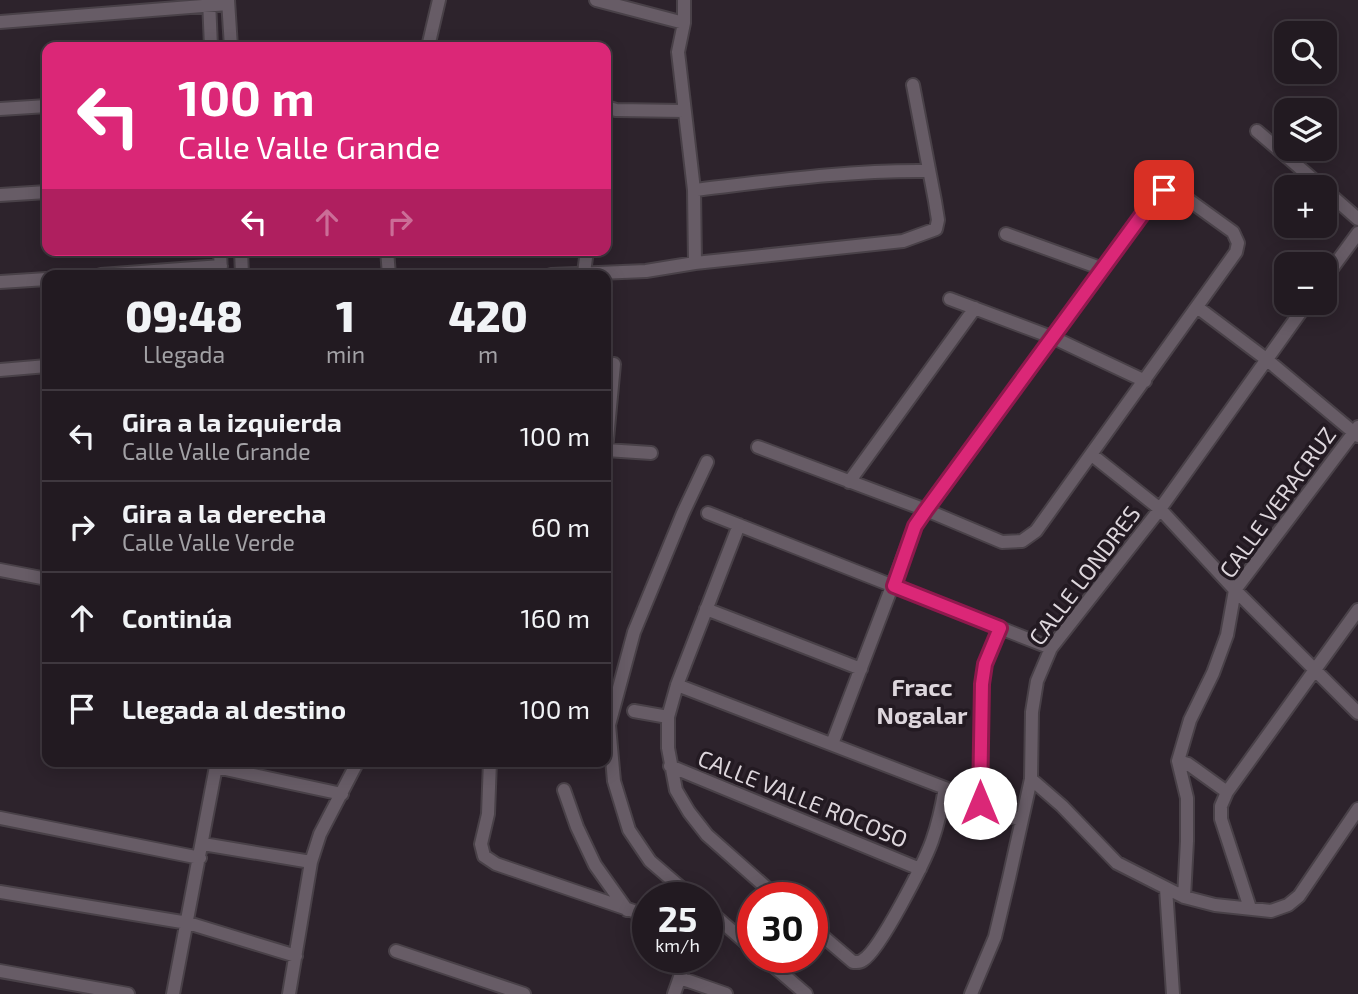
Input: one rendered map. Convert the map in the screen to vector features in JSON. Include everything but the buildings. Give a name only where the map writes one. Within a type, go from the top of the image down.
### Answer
[{"type":"street","points":[[429,42],[439,0]]},
{"type":"street","points":[[596,0],[644,6],[684,23]]},
{"type":"street","points":[[684,0],[684,23],[678,52],[694,190],[695,263]]},
{"type":"street","points":[[210,2],[211,42]]},
{"type":"street","points":[[0,22],[228,2],[231,42]]},
{"type":"street","points":[[611,272],[646,271],[695,263],[903,241],[936,229],[938,220],[913,85]]},
{"type":"street","points":[[0,109],[42,106]]},
{"type":"street","points":[[611,109],[684,111]]},
{"type":"street","points":[[1258,131],[1307,175]]},
{"type":"street","points":[[694,190],[755,182],[928,171]]},
{"type":"street","points":[[758,447],[926,510],[1002,542],[1022,541],[1036,531],[1092,455],[1236,252],[1238,240],[1233,232],[1179,193],[1170,189],[1158,193],[1054,338],[926,510],[915,526],[832,744]]},
{"type":"street","points":[[0,195],[42,192]]},
{"type":"street","points":[[1337,201],[1358,219]]},
{"type":"street","points":[[1337,262],[1358,233]]},
{"type":"street","points":[[1006,234],[1103,269]]},
{"type":"street","points":[[0,282],[42,279]]},
{"type":"street","points":[[950,299],[1054,338],[1145,381]]},
{"type":"street","points":[[1197,307],[1357,432]]},
{"type":"street","points":[[849,482],[975,308]]},
{"type":"street","name":"CALLE LONDRES","points":[[971,994],[995,937],[1031,779],[1034,697],[1041,668],[1051,648],[1160,509],[1298,315]]},
{"type":"street","points":[[611,396],[614,364]]},
{"type":"street","points":[[0,370],[42,366]]},
{"type":"street","name":"CALLE VERACRUZ","points":[[1178,761],[1190,720],[1213,673],[1227,635],[1235,590],[1357,432]]},
{"type":"street","points":[[611,450],[651,453]]},
{"type":"street","points":[[1092,455],[1160,509],[1235,590],[1358,713]]},
{"type":"street","points":[[611,718],[634,632],[707,462]]},
{"type":"street","points":[[708,513],[1051,648]]},
{"type":"street","points":[[739,525],[677,685],[668,717],[670,766],[676,790],[689,813],[707,835],[760,882]]},
{"type":"street","points":[[0,570],[42,578]]},
{"type":"street","points":[[706,609],[861,669]]},
{"type":"street","points":[[1250,908],[1221,819],[1221,806],[1227,792],[1358,610]]},
{"type":"street","points":[[980,803],[982,684],[985,664],[1000,628]]},
{"type":"street","points":[[677,685],[945,788],[1020,820]]},
{"type":"street","points":[[634,711],[668,717]]},
{"type":"street","points":[[611,747],[614,781],[629,830],[650,861],[674,882]]},
{"type":"street","points":[[1184,897],[1186,798],[1178,761],[1188,764],[1227,792]]},
{"type":"street","name":"CALLE VALLE ROCOSO","points":[[670,766],[920,869]]},
{"type":"street","points":[[173,994],[216,767]]},
{"type":"street","points":[[230,767],[342,794]]},
{"type":"street","points":[[289,994],[311,862],[320,834],[355,767]]},
{"type":"street","points":[[490,767],[488,814],[481,848],[484,856],[496,864],[632,911]]},
{"type":"street","points":[[1031,779],[1062,806],[1117,863],[1184,897],[1215,905],[1271,911],[1288,905],[1299,895],[1358,809]]},
{"type":"street","points":[[828,941],[853,962],[861,962],[875,948],[920,869],[937,824],[945,788]]},
{"type":"street","points":[[564,790],[577,827],[595,865],[627,910]]},
{"type":"street","points":[[0,818],[200,858]]},
{"type":"street","points":[[203,844],[311,862]]},
{"type":"street","points":[[1166,888],[1173,994]]},
{"type":"street","points":[[0,892],[188,923],[296,956]]},
{"type":"street","points":[[723,924],[737,935]]},
{"type":"street","points":[[396,951],[524,994]]},
{"type":"street","points":[[0,971],[128,994]]},
{"type":"street","points":[[674,994],[682,973]]},
{"type":"street","points":[[782,973],[807,994]]},
{"type":"street","points":[[680,978],[726,994]]},
{"type":"district","name":"Fracc Nogalar","points":[[922,700]]},
{"type":"route","points":[[980,803],[982,684],[985,664],[1000,628],[894,586],[915,526],[1158,193],[1164,190]]}]
